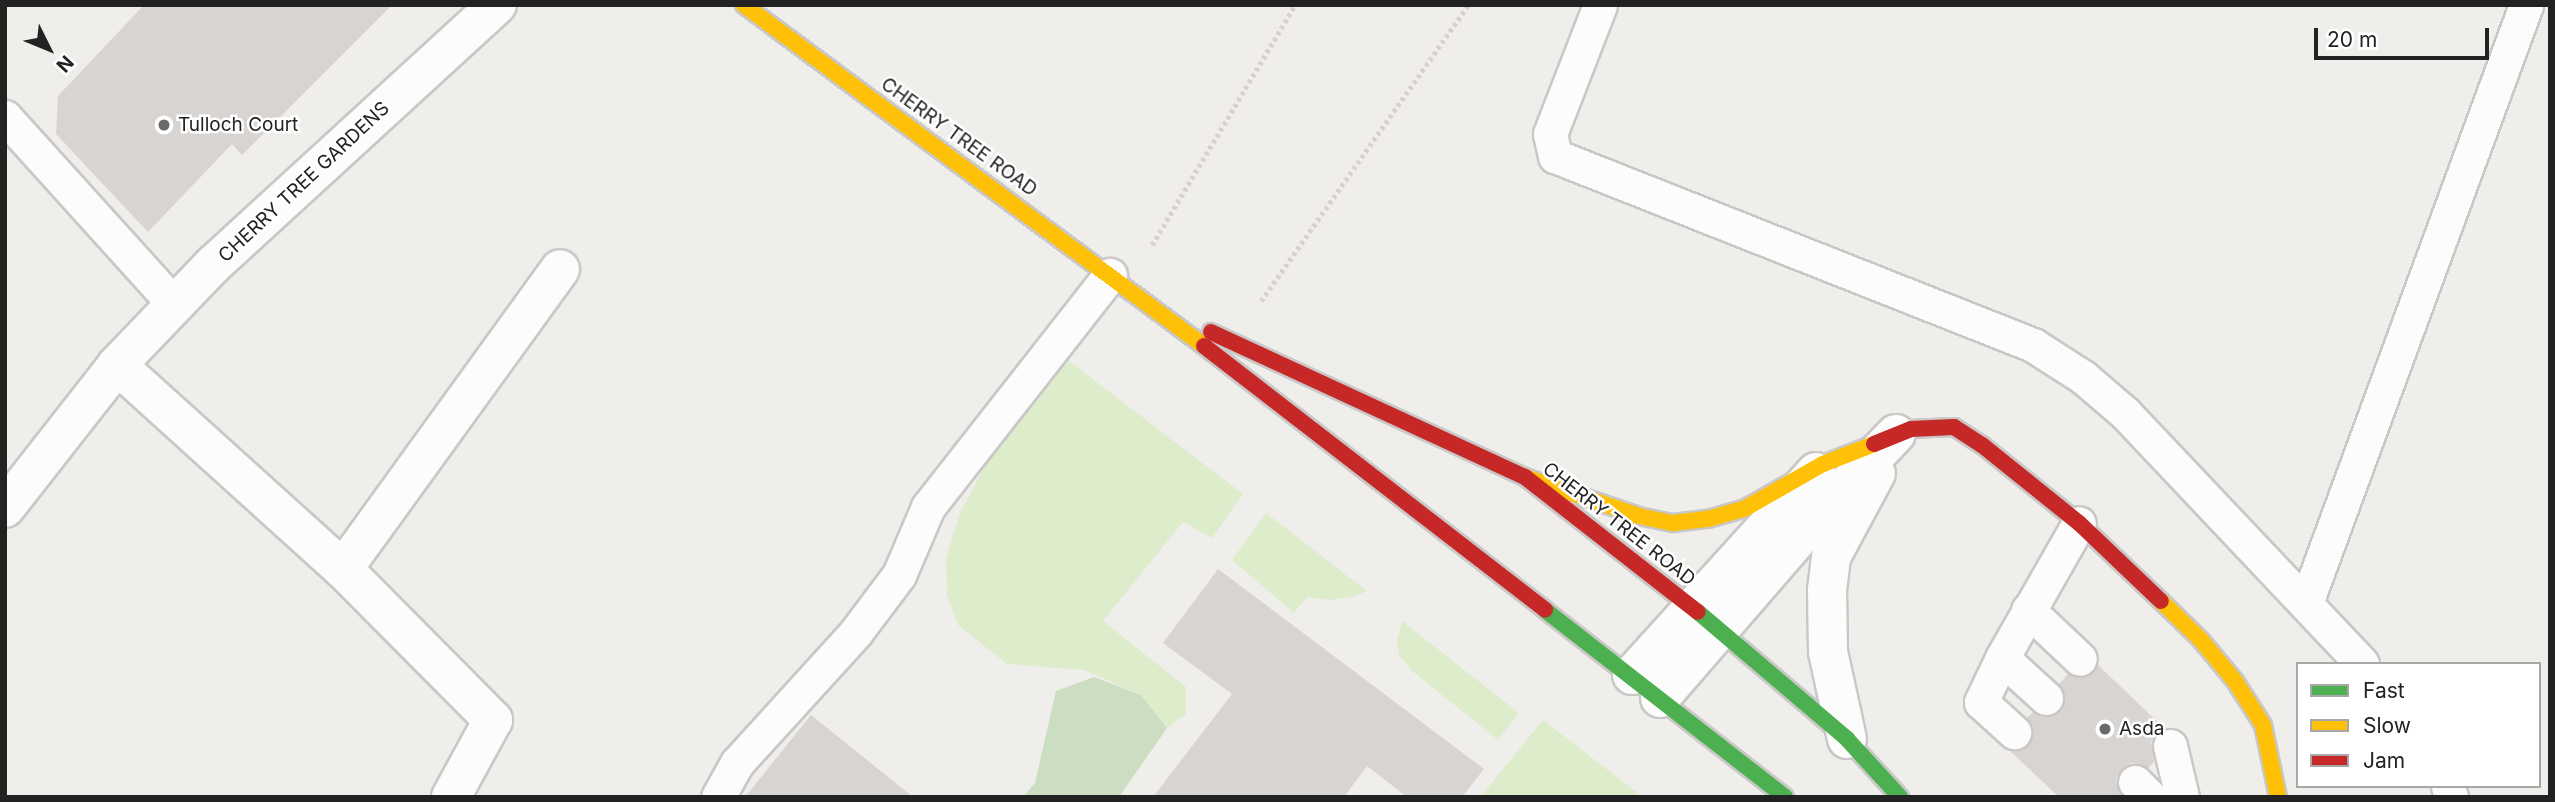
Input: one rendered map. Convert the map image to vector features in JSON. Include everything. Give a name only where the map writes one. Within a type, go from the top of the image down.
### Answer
[{"type":"street","name":"CHERRY TREE GARDENS","points":[[5,508],[117,365],[214,265],[496,5]]},
{"type":"street","name":"CHERRY TREE ROAD","points":[[744,5],[1149,303],[1785,797]]},
{"type":"street","points":[[343,569],[560,268]]},
{"type":"street","name":"CHERRY TREE ROAD","points":[[1149,303],[1525,477],[1706,619],[1847,739],[1900,797]]},
{"type":"street","points":[[117,365],[343,569],[493,720],[452,797]]},
{"type":"street","points":[[1525,477],[1639,516],[1673,523],[1708,519],[1744,509],[1823,464],[1896,434],[1931,426],[1954,427],[2079,523],[2201,640],[2235,681],[2263,725],[2278,797]]},
{"type":"street","points":[[1706,619],[1824,509],[1896,434]]},
{"type":"street","points":[[1847,739],[1828,652],[1827,590],[1831,557],[1896,434]]},
{"type":"street","points":[[1646,687],[1706,619],[1823,464]]},
{"type":"lane","points":[[1600,5],[1550,134],[1555,156],[2032,345],[2083,377],[2125,413],[2360,662]]},
{"type":"lane","points":[[2306,603],[2526,5]]},
{"type":"lane","points":[[5,117],[175,305]]},
{"type":"lane","points":[[718,797],[737,763],[856,632],[899,575],[928,507],[1119,281]]},
{"type":"lane","points":[[2014,732],[1981,702],[2002,657],[2079,523]]},
{"type":"lane","points":[[2028,610],[2080,659]]},
{"type":"lane","points":[[2002,657],[2046,698]]},
{"type":"lane","points":[[2170,746],[2182,797]]},
{"type":"path","points":[[1119,281],[1295,5]]},
{"type":"path","points":[[1233,342],[1468,5]]},
{"type":"green space","points":[[1065,358],[1243,494],[1212,538],[1183,522],[1103,621],[1186,687],[1186,714],[1167,728],[1141,695],[1084,670],[1007,664],[958,625],[947,595],[946,558],[960,513],[990,456]]},
{"type":"green space","points":[[1266,513],[1367,591],[1353,597],[1329,600],[1307,597],[1294,613],[1232,560]]},
{"type":"green space","points":[[1402,621],[1519,713],[1498,740],[1412,671],[1399,655],[1397,640]]},
{"type":"green space","points":[[1094,677],[1141,695],[1167,728],[1119,797],[1023,797],[1035,783],[1056,691]]},
{"type":"green space","points":[[1543,720],[1643,797],[1480,797]]},
{"type":"building","name":"Tulloch Court","points":[[144,5],[392,5],[242,155],[232,144],[148,232],[56,134],[58,96]]},
{"type":"building","points":[[1218,569],[1484,769],[1462,797],[1407,797],[1367,766],[1344,797],[1153,797],[1232,694],[1163,643]]},
{"type":"building","points":[[2098,665],[2164,728],[2151,741],[2154,762],[2148,768],[2131,763],[2121,769],[2116,778],[2121,797],[2059,797],[2010,751],[2020,750],[2029,744],[2032,727],[2027,718],[2033,712],[2041,717],[2051,716],[2061,710],[2064,693],[2059,684],[2068,674],[2086,677]]},
{"type":"building","points":[[811,715],[913,797],[745,797]]},
{"type":"traffic: fast","points":[[1545,610],[1785,797]]},
{"type":"traffic: fast","points":[[1698,612],[1847,739],[1900,797]]},
{"type":"traffic: slow","points":[[744,5],[1204,346]]},
{"type":"traffic: slow","points":[[1525,477],[1639,516],[1673,523],[1708,519],[1744,509],[1823,464],[1874,444]]},
{"type":"traffic: slow","points":[[2161,601],[2201,640],[2235,681],[2263,725],[2278,797]]},
{"type":"traffic: jam","points":[[1211,332],[1525,477],[1698,612]]},
{"type":"traffic: jam","points":[[1204,346],[1545,610]]},
{"type":"traffic: jam","points":[[1874,444],[1911,429],[1954,427],[1982,445],[2079,523],[2161,601]]},
{"type":"place","name":"Tulloch Court","points":[[164,125]]},
{"type":"place","name":"Asda","points":[[2105,729]]}]
